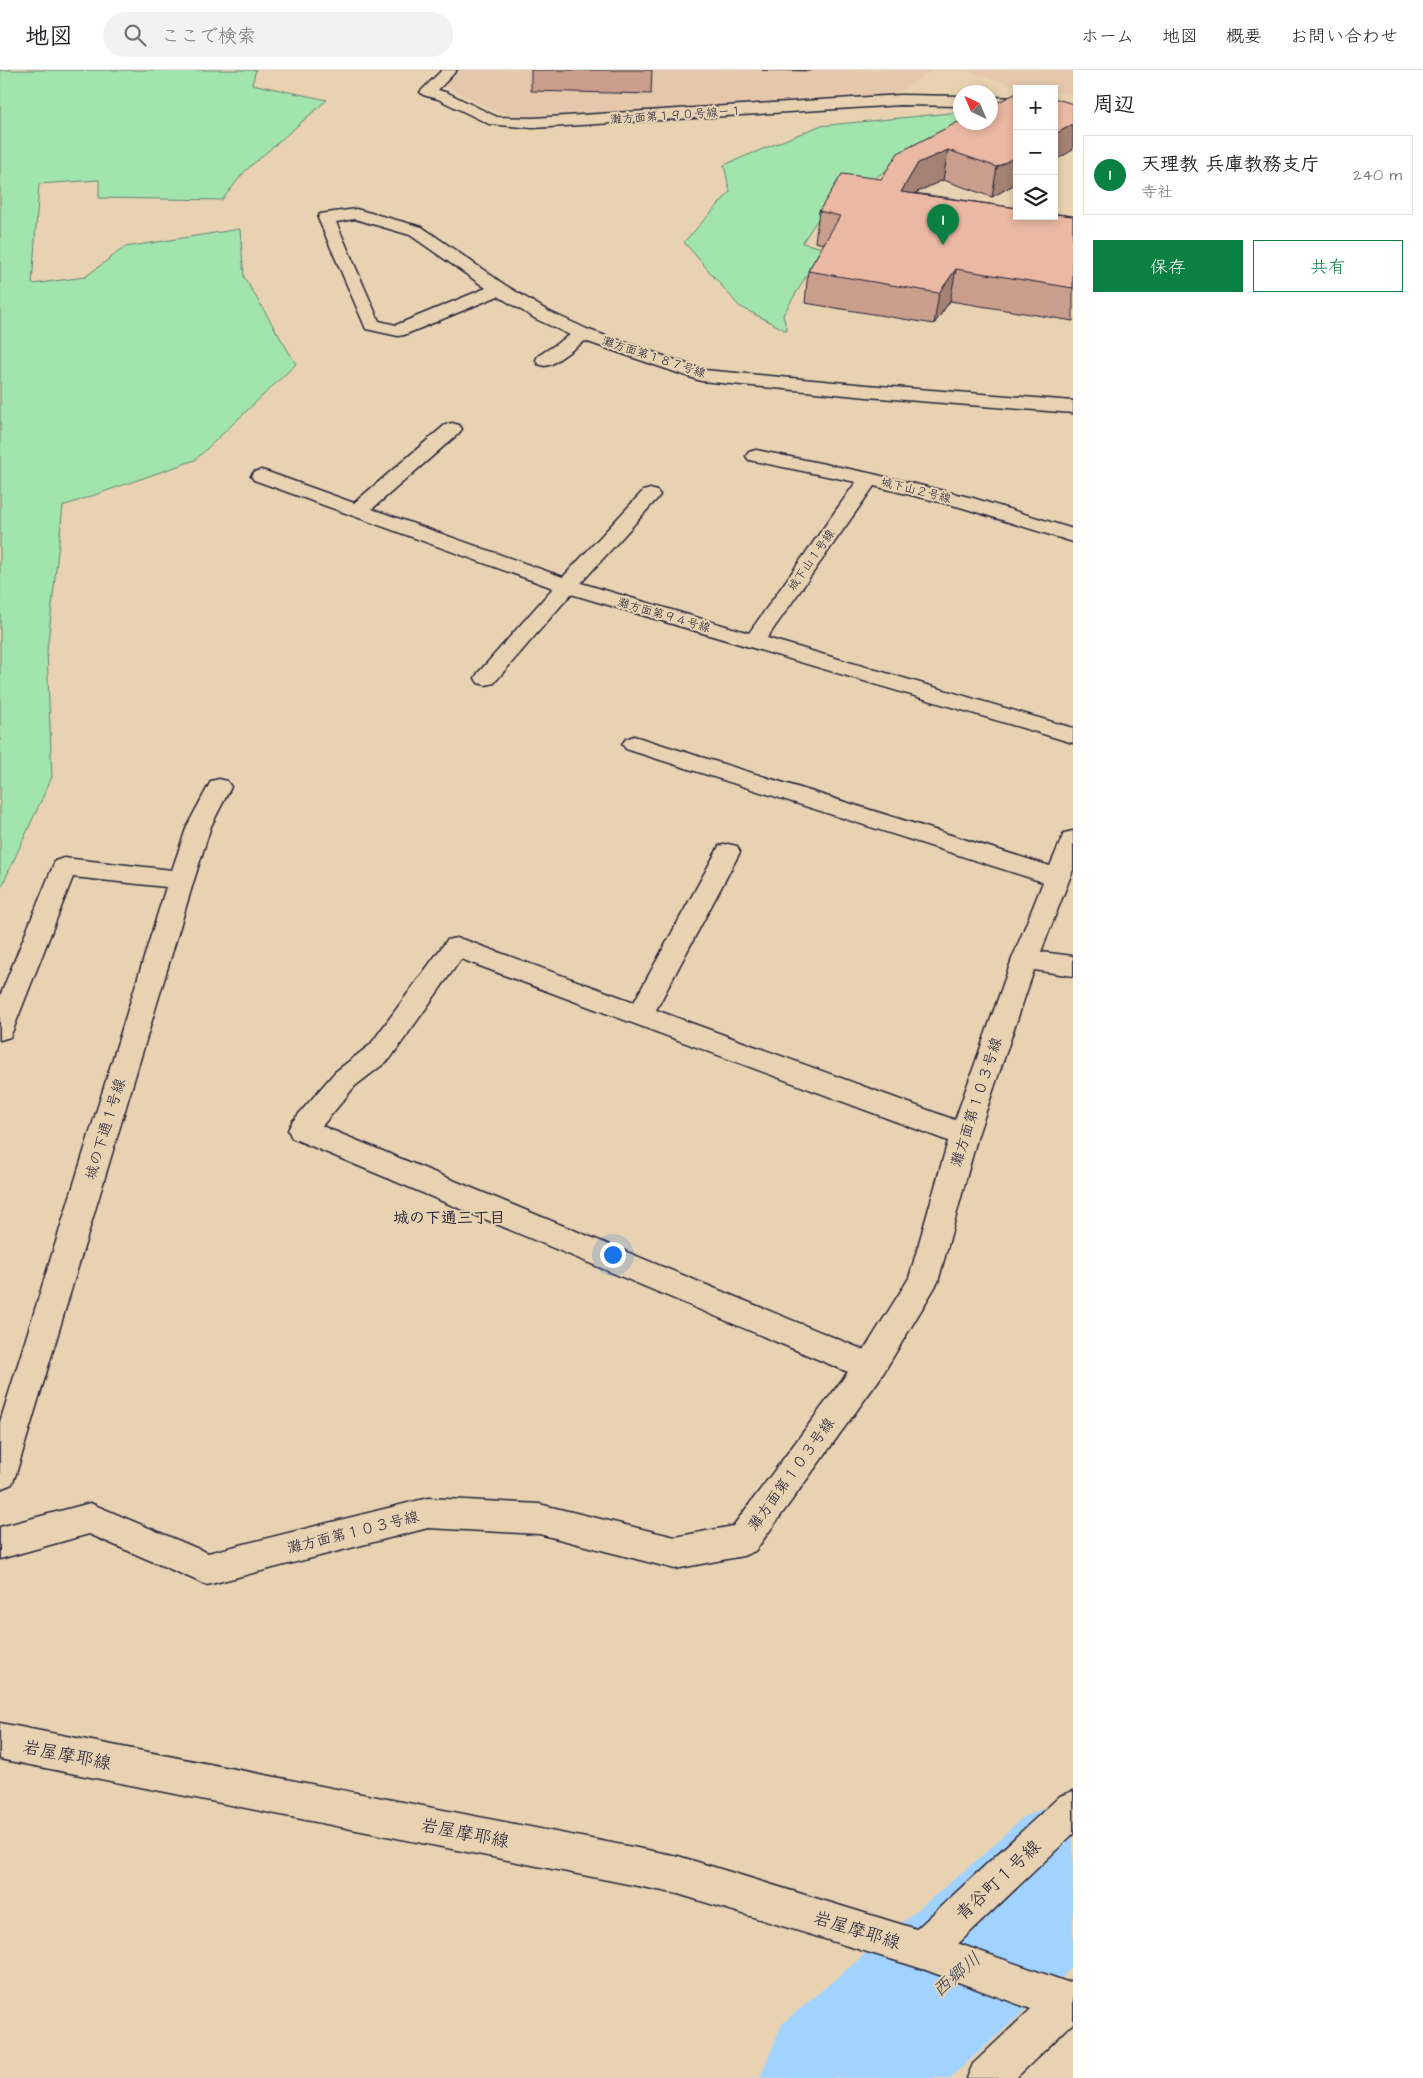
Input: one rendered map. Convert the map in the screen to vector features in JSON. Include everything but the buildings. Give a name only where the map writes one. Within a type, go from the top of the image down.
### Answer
[{"type":"street","name":"灘方面第１９０号線－１","points":[[450,70],[428,92],[443,96],[494,121],[533,123],[901,100],[953,101]]},
{"type":"street","points":[[998,102],[1013,103]]},
{"type":"street","name":"灘方面第１８７号線","points":[[499,289],[398,332],[372,325],[326,218],[356,214],[416,230],[499,289],[542,315],[583,334],[701,375],[867,391],[1073,407]]},
{"type":"street","points":[[545,360],[583,334]]},
{"type":"street","points":[[357,511],[452,429]]},
{"type":"street","name":"城下山２号線","points":[[756,456],[869,479],[966,502],[1073,536]]},
{"type":"street","name":"灘方面第９４号線","points":[[261,476],[567,586],[1073,736]]},
{"type":"street","name":"城下山１号線","points":[[754,641],[869,479]]},
{"type":"street","points":[[486,678],[650,495]]},
{"type":"street","points":[[634,744],[1058,878]]},
{"type":"street","name":"城の下通１号線","points":[[0,1474],[181,880],[199,826],[219,787]]},
{"type":"street","name":"灘方面第１０３号線","points":[[0,1543],[90,1518],[207,1569],[428,1513],[539,1520],[675,1553],[743,1540],[870,1367],[923,1282],[964,1135],[1025,959],[1073,839]]},
{"type":"street","points":[[640,1015],[728,852]]},
{"type":"street","points":[[0,1030],[64,867],[181,880]]},
{"type":"street","points":[[870,1367],[302,1130],[345,1079],[380,1052],[456,946],[964,1135]]},
{"type":"street","points":[[1025,959],[1073,966]]},
{"type":"street","name":"岩屋摩耶線","points":[[0,1741],[678,1875],[923,1950],[1059,1998]]},
{"type":"street","name":"青谷町１号線","points":[[923,1950],[1073,1810]]},
{"type":"street","points":[[987,2078],[1059,1998]]},
{"type":"shaded area","points":[[460,70],[933,70],[893,96],[534,116],[512,115],[495,111],[445,85]]},
{"type":"shaded area","points":[[964,70],[1073,70],[1073,94],[1058,92],[1058,85],[1013,85]]},
{"type":"green space","points":[[0,70],[256,70],[252,84],[327,100],[245,171],[222,200],[99,198],[99,180],[39,184],[32,284],[85,277],[125,247],[240,229],[244,277],[296,364],[195,460],[63,506],[47,651],[52,777],[0,890]]},
{"type":"green space","points":[[953,113],[953,127],[873,179],[831,199],[802,243],[823,248],[783,315],[787,331],[739,306],[684,242],[730,192],[724,165],[819,126]]},
{"type":"waterway","name":"西郷川","points":[[836,2078],[1035,1905],[1073,1867]]},
{"type":"place","name":"天理教 兵庫教務支庁","points":[[943,245]]},
{"type":"district","name":"城の下通三丁目","points":[[449,1217]]}]
